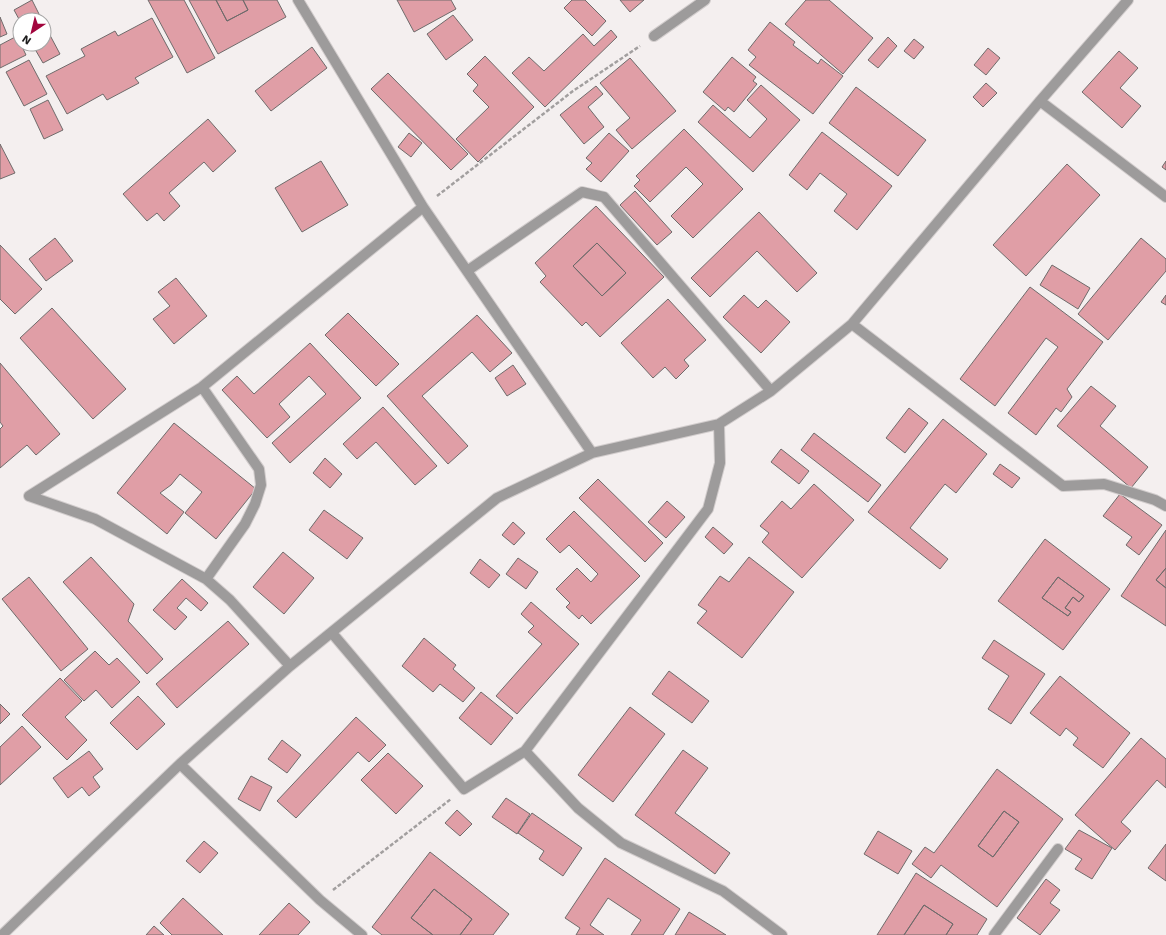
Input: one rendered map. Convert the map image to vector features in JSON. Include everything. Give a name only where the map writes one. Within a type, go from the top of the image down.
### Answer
[{"type":"street","points":[[298,0],[423,206],[592,453]]},
{"type":"street","points":[[654,36],[705,0]]},
{"type":"street","points":[[2,935],[180,764],[290,666],[497,498],[592,453],[719,424],[771,391],[852,324],[1040,101],[1128,0]]},
{"type":"street","points":[[1040,101],[1166,197]]},
{"type":"street","points":[[467,271],[582,192],[604,197],[771,391]]},
{"type":"street","points":[[290,666],[230,600],[206,579],[95,519],[29,496],[202,387],[423,206]]},
{"type":"street","points":[[852,324],[1064,486],[1104,484],[1155,500],[1166,506]]},
{"type":"street","points":[[202,387],[259,469],[261,485],[255,504],[245,524],[206,579]]},
{"type":"street","points":[[332,632],[464,789],[525,751],[708,510],[720,463],[719,424]]},
{"type":"street","points":[[525,751],[578,808],[620,843],[723,891],[782,935]]},
{"type":"street","points":[[180,764],[320,900],[362,935]]},
{"type":"street","points":[[994,935],[1058,849]]},
{"type":"path","points":[[423,206],[573,91],[654,36]]},
{"type":"path","points":[[320,900],[464,789]]},
{"type":"building","points":[[32,0],[38,12],[15,12],[14,10]]},
{"type":"building","points":[[148,0],[184,0],[215,58],[187,73]]},
{"type":"building","points":[[189,0],[216,0],[227,21],[248,10],[243,0],[277,0],[286,17],[218,54]]},
{"type":"building","points":[[216,0],[243,0],[248,10],[227,21]]},
{"type":"building","points":[[397,0],[451,0],[456,9],[414,32]]},
{"type":"building","points":[[572,0],[585,0],[606,21],[592,36],[564,8]]},
{"type":"building","points":[[620,0],[644,0],[630,12]]},
{"type":"building","points":[[806,0],[829,0],[873,38],[843,74],[785,24]]},
{"type":"building","points":[[453,15],[473,40],[446,60],[427,34]]},
{"type":"building","points":[[0,17],[7,34],[0,37]]},
{"type":"building","points":[[152,18],[173,57],[135,78],[139,83],[107,100],[103,94],[67,114],[46,76],[85,56],[81,49],[115,31],[118,36]]},
{"type":"building","points":[[770,22],[795,42],[793,45],[818,64],[821,59],[843,76],[813,114],[749,65],[756,57],[748,50]]},
{"type":"building","points":[[611,30],[617,37],[545,107],[512,73],[529,57],[544,71],[583,34],[594,46]]},
{"type":"building","points":[[888,37],[897,46],[878,68],[868,60]]},
{"type":"building","points":[[12,39],[12,52],[25,52],[26,55],[0,68],[0,45]]},
{"type":"building","points":[[52,39],[60,54],[43,63],[37,52],[52,52]]},
{"type":"building","points":[[914,39],[924,47],[914,59],[904,51]]},
{"type":"building","points":[[312,47],[327,68],[271,111],[255,91]]},
{"type":"building","points":[[988,48],[1000,58],[986,75],[974,65]]},
{"type":"building","points":[[1119,51],[1138,68],[1120,88],[1141,106],[1122,128],[1082,92]]},
{"type":"building","points":[[485,56],[534,107],[478,162],[456,139],[489,107],[473,91],[478,85],[467,74]]},
{"type":"building","points":[[732,57],[756,77],[753,81],[757,84],[734,112],[728,107],[725,111],[703,92]]},
{"type":"building","points":[[630,58],[676,111],[632,149],[616,130],[630,118],[600,83]]},
{"type":"building","points":[[29,60],[47,94],[24,106],[6,72]]},
{"type":"building","points":[[388,73],[468,154],[451,170],[371,89]]},
{"type":"building","points":[[986,83],[997,93],[983,107],[973,97]]},
{"type":"building","points":[[761,85],[800,120],[753,172],[698,122],[713,105],[750,138],[767,119],[747,100]]},
{"type":"building","points":[[596,86],[603,94],[588,107],[604,127],[584,144],[560,115]]},
{"type":"building","points":[[856,87],[926,140],[898,176],[829,123]]},
{"type":"building","points":[[48,100],[63,130],[44,139],[30,109]]},
{"type":"building","points":[[208,119],[236,151],[213,172],[204,162],[169,193],[180,206],[164,221],[157,213],[147,221],[123,194]]},
{"type":"building","points":[[684,129],[743,189],[693,238],[671,216],[703,184],[686,167],[650,202],[634,186],[640,180],[636,176]]},
{"type":"building","points":[[822,132],[892,186],[857,230],[834,211],[847,194],[820,173],[807,190],[789,175]]},
{"type":"building","points":[[409,133],[422,143],[411,157],[398,147]]},
{"type":"building","points":[[609,133],[629,151],[601,182],[586,169],[592,163],[586,158]]},
{"type":"building","points":[[0,144],[15,173],[0,179]]},
{"type":"building","points":[[321,161],[348,205],[302,232],[275,188]]},
{"type":"building","points":[[1166,161],[1166,170],[1162,167]]},
{"type":"building","points":[[1067,164],[1100,195],[1026,276],[993,245]]},
{"type":"building","points":[[635,191],[672,232],[657,245],[620,205]]},
{"type":"building","points":[[596,206],[664,277],[600,337],[586,322],[582,326],[540,282],[546,276],[535,263]],"holes":[[[597,243],[626,273],[602,296],[573,266]]]},
{"type":"building","points":[[759,212],[817,273],[797,292],[757,251],[710,297],[691,278]]},
{"type":"building","points":[[55,238],[73,261],[46,281],[29,259]]},
{"type":"building","points":[[1141,238],[1166,259],[1166,271],[1108,340],[1078,314]]},
{"type":"building","points":[[597,243],[626,273],[602,296],[573,266]]},
{"type":"building","points":[[0,245],[42,289],[15,314],[0,299]]},
{"type":"building","points":[[1052,265],[1090,288],[1078,309],[1040,285]]},
{"type":"building","points":[[176,278],[207,316],[174,344],[153,319],[170,306],[158,292]]},
{"type":"building","points":[[1030,287],[1103,342],[1067,389],[1072,397],[1061,412],[1056,408],[1036,435],[1008,413],[1058,347],[1046,338],[995,406],[960,379]]},
{"type":"building","points":[[744,295],[758,308],[766,300],[790,322],[761,353],[723,317]]},
{"type":"building","points":[[1166,295],[1166,305],[1161,302]]},
{"type":"building","points":[[668,299],[706,340],[684,360],[689,366],[676,379],[665,367],[653,378],[621,343]]},
{"type":"building","points":[[52,308],[126,389],[93,419],[20,338]]},
{"type":"building","points":[[348,313],[399,364],[376,386],[325,335]]},
{"type":"building","points":[[477,315],[512,353],[490,372],[472,352],[422,396],[468,446],[448,464],[387,396]]},
{"type":"building","points":[[310,343],[361,398],[290,463],[272,443],[326,394],[309,376],[279,404],[290,417],[267,438],[222,390],[237,376],[254,394]]},
{"type":"building","points":[[0,363],[60,434],[36,455],[27,445],[0,468],[0,429],[3,426],[0,422]]},
{"type":"building","points":[[513,365],[526,384],[507,396],[495,378]]},
{"type":"building","points":[[1091,386],[1116,406],[1100,426],[1148,467],[1131,488],[1057,426]]},
{"type":"building","points":[[383,407],[437,466],[415,485],[376,442],[357,459],[343,444]]},
{"type":"building","points":[[909,408],[928,423],[905,453],[886,438]]},
{"type":"building","points":[[943,419],[987,454],[956,493],[945,484],[910,528],[948,559],[940,569],[868,512]]},
{"type":"building","points":[[174,423],[256,489],[216,539],[185,513],[202,492],[180,474],[171,485],[160,493],[184,512],[167,534],[117,493]]},
{"type":"building","points":[[814,433],[881,485],[868,502],[801,450]]},
{"type":"building","points":[[781,449],[809,471],[799,484],[771,462]]},
{"type":"building","points":[[325,458],[342,474],[330,488],[313,473]]},
{"type":"building","points":[[1000,464],[1020,478],[1012,488],[993,474]]},
{"type":"building","points":[[598,479],[663,543],[645,562],[579,498]]},
{"type":"building","points":[[814,484],[854,520],[802,578],[762,542],[769,533],[760,526],[782,501],[791,509]]},
{"type":"building","points":[[1120,494],[1162,525],[1139,555],[1126,545],[1132,537],[1103,516]]},
{"type":"building","points":[[667,501],[685,517],[666,538],[648,522]]},
{"type":"building","points":[[324,510],[363,538],[347,559],[309,530]]},
{"type":"building","points":[[574,511],[640,576],[591,624],[582,615],[579,619],[566,607],[570,603],[556,589],[577,568],[591,582],[598,574],[569,545],[560,553],[546,539]]},
{"type":"building","points":[[513,522],[525,533],[514,545],[502,535]]},
{"type":"building","points":[[713,527],[733,544],[724,554],[705,537]]},
{"type":"building","points":[[1166,530],[1166,568],[1156,580],[1166,588],[1166,626],[1121,596]]},
{"type":"building","points":[[1045,539],[1110,589],[1063,650],[998,601]],"holes":[[[1058,577],[1084,596],[1079,602],[1073,597],[1065,608],[1071,612],[1068,616],[1042,598]]]},
{"type":"building","points":[[283,552],[314,578],[284,614],[253,587]]},
{"type":"building","points":[[91,557],[134,604],[128,621],[163,659],[147,674],[63,582]]},
{"type":"building","points":[[749,557],[794,592],[742,658],[697,623],[707,611],[698,605],[720,576],[729,582]]},
{"type":"building","points":[[518,558],[538,572],[526,589],[506,574]]},
{"type":"building","points":[[480,559],[500,575],[489,588],[470,573]]},
{"type":"building","points":[[1166,568],[1166,588],[1156,580]]},
{"type":"building","points":[[29,577],[88,649],[61,671],[2,599]]},
{"type":"building","points":[[1058,577],[1084,596],[1079,602],[1073,597],[1065,608],[1071,612],[1068,616],[1042,598]]},
{"type":"building","points":[[182,579],[208,603],[201,611],[186,598],[177,608],[187,617],[175,630],[153,610]]},
{"type":"building","points":[[531,602],[579,644],[517,714],[496,696],[542,644],[528,632],[534,626],[521,614]]},
{"type":"building","points":[[228,621],[249,644],[177,708],[156,684]]},
{"type":"building","points":[[424,638],[456,665],[453,669],[475,688],[463,702],[440,684],[433,692],[402,666]]},
{"type":"building","points":[[994,640],[1045,674],[1011,724],[988,709],[1009,676],[982,658]]},
{"type":"building","points":[[95,651],[109,665],[117,658],[140,682],[112,708],[96,690],[84,701],[64,680]]},
{"type":"building","points":[[669,671],[709,701],[692,723],[652,694]]},
{"type":"building","points":[[1060,676],[1130,733],[1103,768],[1073,745],[1078,738],[1066,728],[1060,736],[1030,713]]},
{"type":"building","points":[[60,678],[82,701],[65,717],[87,740],[67,760],[22,715]]},
{"type":"building","points":[[481,692],[513,718],[491,745],[459,718]]},
{"type":"building","points":[[138,696],[165,724],[137,750],[110,723]]},
{"type":"building","points":[[0,704],[10,714],[0,724]]},
{"type":"building","points":[[630,707],[665,734],[613,802],[578,775]]},
{"type":"building","points":[[356,717],[386,745],[369,762],[358,752],[296,818],[277,801]]},
{"type":"building","points":[[22,726],[41,747],[0,785],[0,747]]},
{"type":"building","points":[[1141,738],[1166,759],[1166,788],[1157,780],[1121,822],[1131,831],[1115,850],[1075,815]]},
{"type":"building","points":[[282,740],[301,755],[287,773],[268,759]]},
{"type":"building","points":[[683,750],[708,768],[675,813],[730,853],[715,874],[635,815]]},
{"type":"building","points":[[89,751],[103,769],[93,777],[100,787],[89,796],[82,787],[68,798],[53,778]]},
{"type":"building","points":[[388,753],[423,786],[396,814],[361,780]]},
{"type":"building","points":[[997,769],[1063,819],[997,907],[941,865],[931,878],[912,864],[925,847],[934,853]],"holes":[[[1004,811],[1019,822],[993,857],[978,846]]]},
{"type":"building","points":[[251,776],[272,787],[260,811],[238,799]]},
{"type":"building","points":[[506,798],[530,814],[517,834],[492,817]]},
{"type":"building","points":[[457,810],[472,824],[460,836],[445,823]]},
{"type":"building","points":[[1004,811],[1019,822],[993,857],[978,846]]},
{"type":"building","points":[[532,813],[582,848],[563,876],[539,859],[544,851],[518,833]]},
{"type":"building","points":[[1079,830],[1112,848],[1092,879],[1075,869],[1082,859],[1065,849]]},
{"type":"building","points":[[878,831],[912,851],[898,874],[864,854]]},
{"type":"building","points":[[204,841],[218,853],[200,873],[186,861]]},
{"type":"building","points":[[1166,844],[1166,881],[1148,868]]},
{"type":"building","points":[[430,852],[509,914],[493,935],[460,935],[472,919],[434,889],[411,918],[433,935],[382,935],[372,927]]},
{"type":"building","points":[[605,858],[680,909],[663,935],[631,935],[641,920],[608,898],[590,925],[604,935],[576,935],[580,928],[565,918]]},
{"type":"building","points":[[916,873],[987,919],[977,935],[946,935],[953,924],[924,905],[904,935],[877,935]]},
{"type":"building","points":[[1046,879],[1060,890],[1050,903],[1060,910],[1040,935],[1017,918]]},
{"type":"building","points":[[434,889],[472,919],[460,935],[433,935],[411,918]]},
{"type":"building","points":[[183,898],[223,935],[172,935],[160,923]]},
{"type":"building","points":[[289,903],[310,922],[298,935],[259,935]]},
{"type":"building","points":[[924,905],[953,924],[946,935],[904,935]]},
{"type":"building","points":[[689,912],[726,935],[675,935]]},
{"type":"building","points":[[154,926],[164,935],[146,935]]}]
